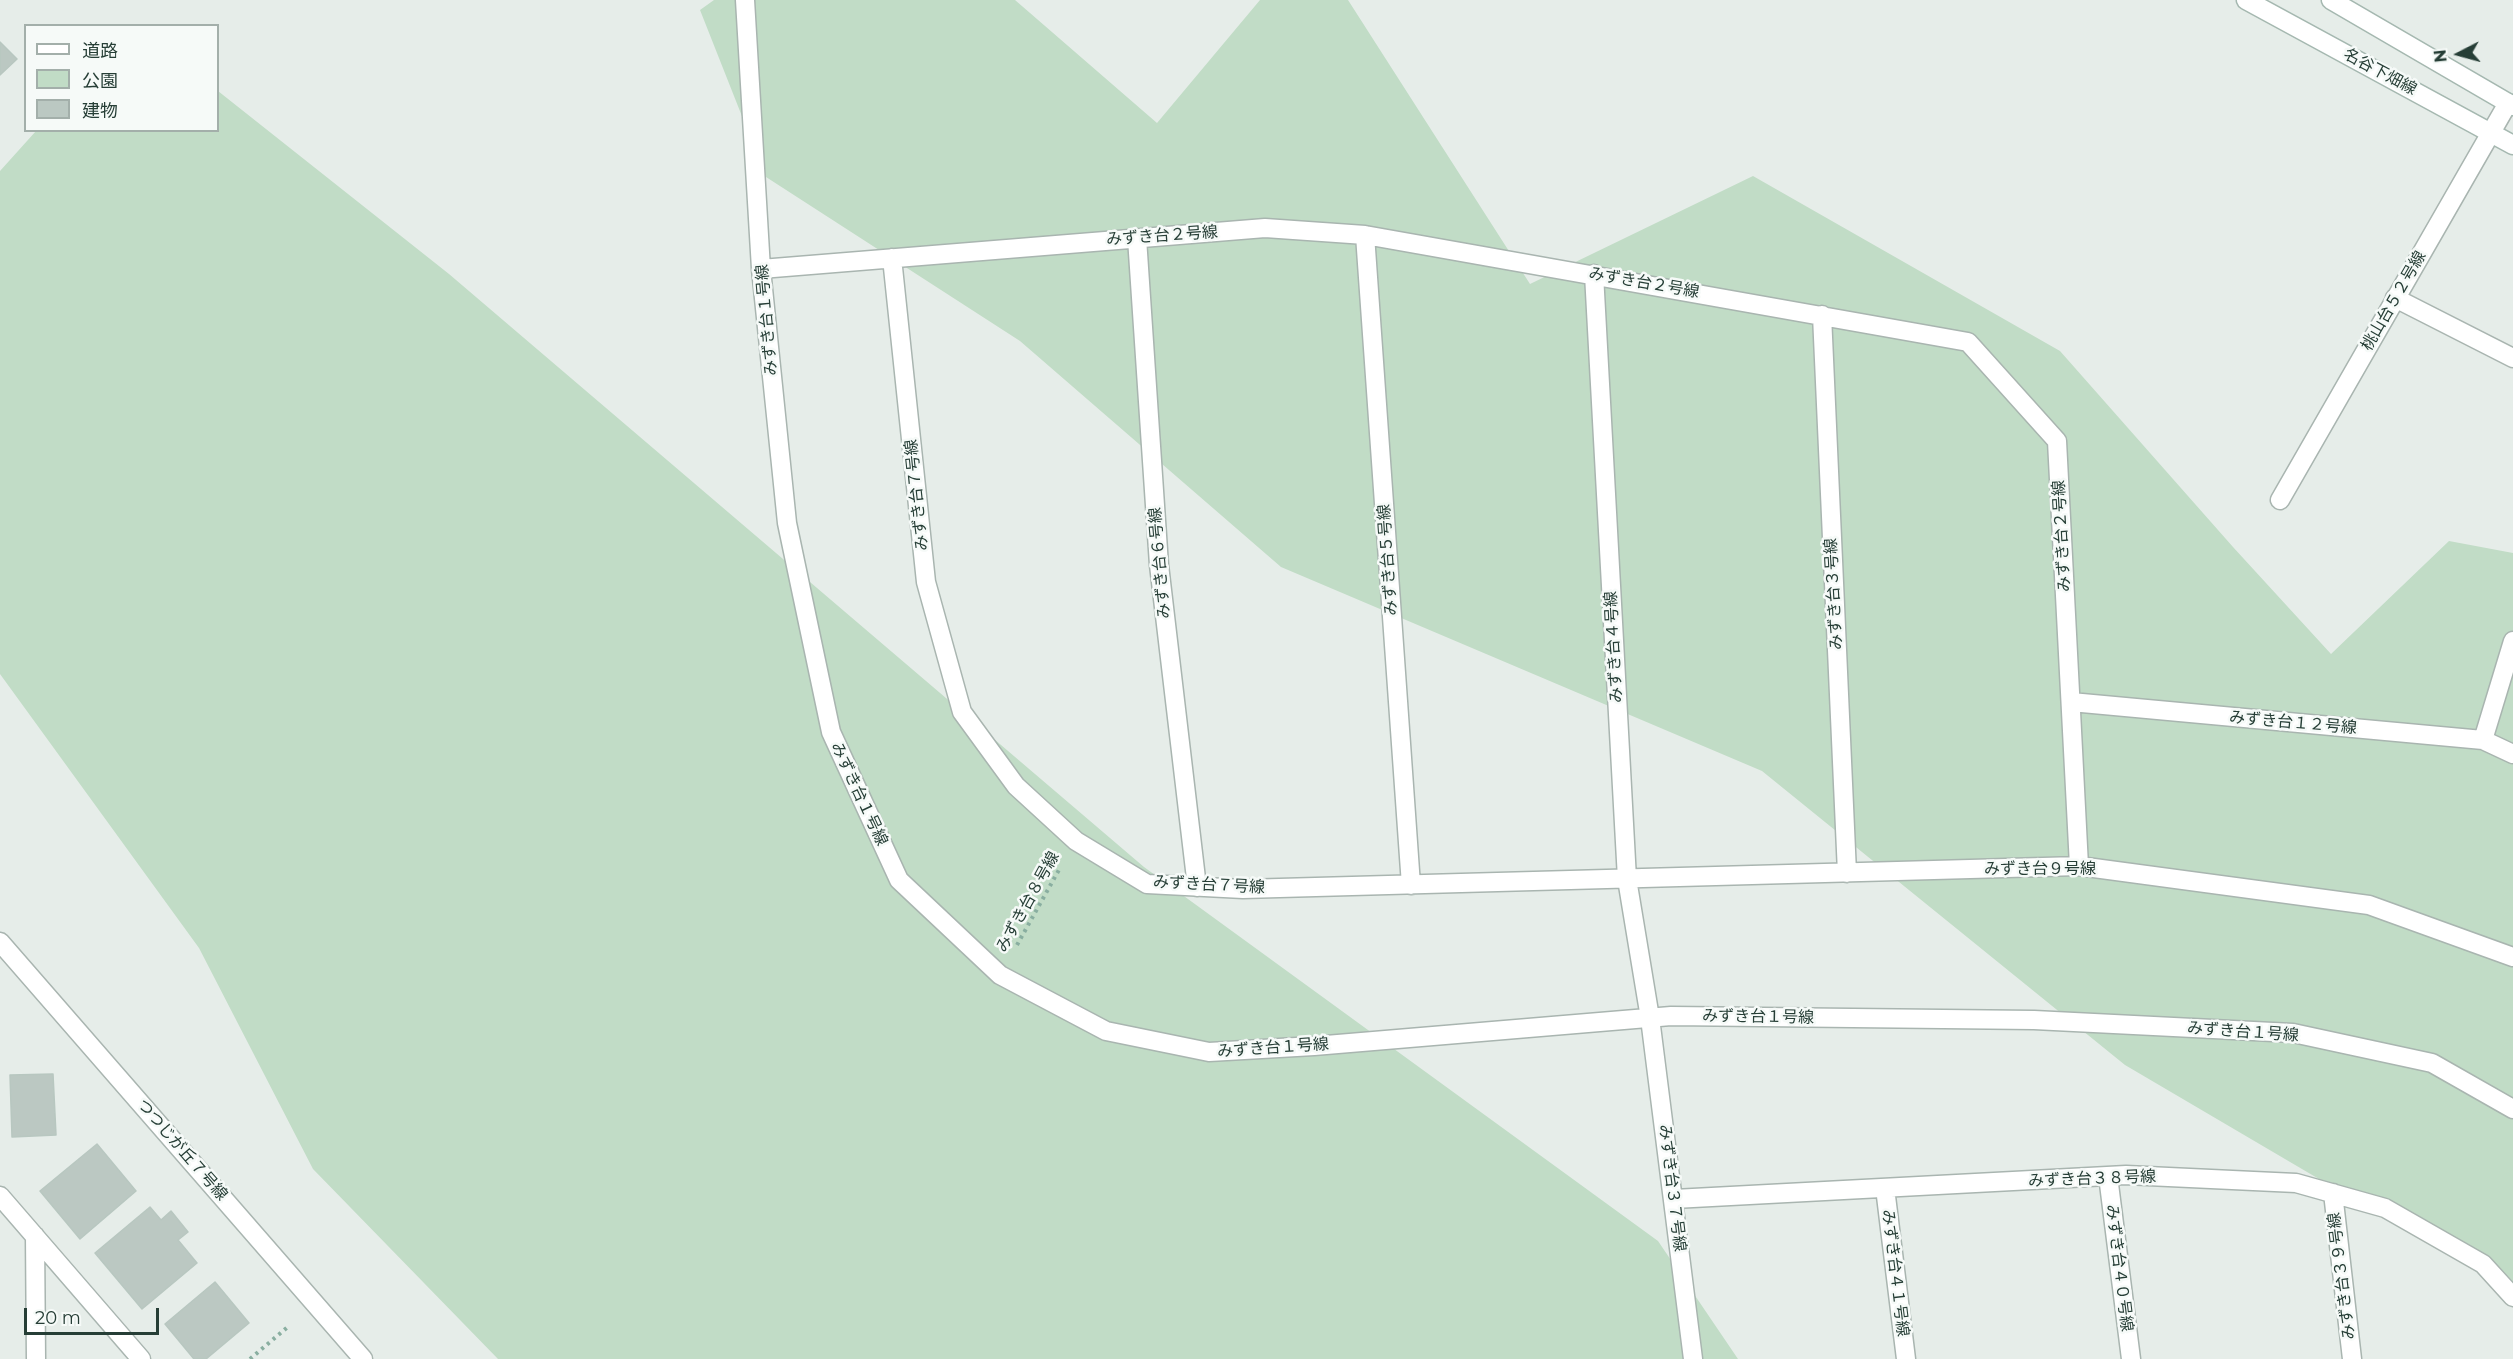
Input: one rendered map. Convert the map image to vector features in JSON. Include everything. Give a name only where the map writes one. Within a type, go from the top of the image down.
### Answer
[{"type":"street","name":"みずき台１号線","points":[[745,0],[761,269],[787,523],[831,732],[899,880],[1000,975],[1106,1030],[1209,1053],[1314,1047],[1683,1016],[2034,1020],[2293,1033],[2432,1063],[2513,1109]]},
{"type":"street","name":"名谷下畑線","points":[[2246,0],[2513,145]]},
{"type":"street","points":[[2331,0],[2510,104]]},
{"type":"street","name":"桃山台５２号線","points":[[2280,500],[2490,131],[2510,104]]},
{"type":"street","name":"みずき台２号線","points":[[761,269],[1265,228],[1365,235],[1968,342],[2057,441],[2079,866]]},
{"type":"street","name":"みずき台５号線","points":[[1365,235],[1411,885]]},
{"type":"street","name":"みずき台６号線","points":[[1137,238],[1159,565],[1197,886]]},
{"type":"street","name":"みずき台７号線","points":[[892,258],[926,582],[962,712],[1016,786],[1076,841],[1148,884],[1242,889],[1627,879]]},
{"type":"street","name":"みずき台４号線","points":[[1594,274],[1627,879],[1650,1018]]},
{"type":"street","points":[[2396,298],[2513,358]]},
{"type":"street","name":"みずき台３号線","points":[[1822,315],[1847,873]]},
{"type":"street","points":[[2483,740],[2513,640]]},
{"type":"street","name":"みずき台１２号線","points":[[2071,702],[2483,740],[2513,754]]},
{"type":"street","name":"みずき台９号線","points":[[1627,879],[2079,866],[2369,904],[2513,957]]},
{"type":"street","name":"つつじが丘７号線","points":[[1,941],[363,1359]]},
{"type":"street","name":"みずき台３７号線","points":[[1650,1018],[1693,1359]]},
{"type":"street","name":"みずき台３８号線","points":[[1674,1199],[2126,1175],[2296,1183],[2385,1208],[2483,1264],[2513,1297]]},
{"type":"street","name":"みずき台４０号線","points":[[2108,1176],[2131,1359]]},
{"type":"street","name":"みずき台４１号線","points":[[1885,1188],[1906,1359]]},
{"type":"street","name":"みずき台３９号線","points":[[2333,1193],[2352,1359]]},
{"type":"street","points":[[0,1196],[141,1359]]},
{"type":"street","points":[[35,1236],[36,1359]]},
{"type":"path","name":"みずき台８号線","points":[[1000,975],[1076,841]]},
{"type":"path","points":[[250,1359],[315,1304]]},
{"type":"green space","points":[[714,0],[1015,0],[1157,123],[1260,0],[1348,0],[1530,284],[1753,176],[2060,351],[2331,654],[2449,541],[2513,553],[2513,1293],[2125,1065],[1762,771],[1281,567],[1020,341],[766,177],[700,10]]},
{"type":"green space","points":[[219,92],[449,274],[1144,867],[1658,1241],[1738,1359],[498,1359],[313,1169],[199,948],[0,674],[0,171],[35,132],[219,132]]},
{"type":"building","points":[[0,42],[17,59],[0,75]]},
{"type":"building","points":[[53,1074],[56,1135],[12,1137],[10,1075]]},
{"type":"building","points":[[97,1144],[136,1191],[80,1239],[40,1191]]},
{"type":"building","points":[[150,1207],[161,1220],[171,1211],[188,1232],[178,1240],[197,1263],[142,1309],[95,1253]]},
{"type":"building","points":[[215,1282],[249,1323],[206,1359],[194,1359],[165,1324]]}]
